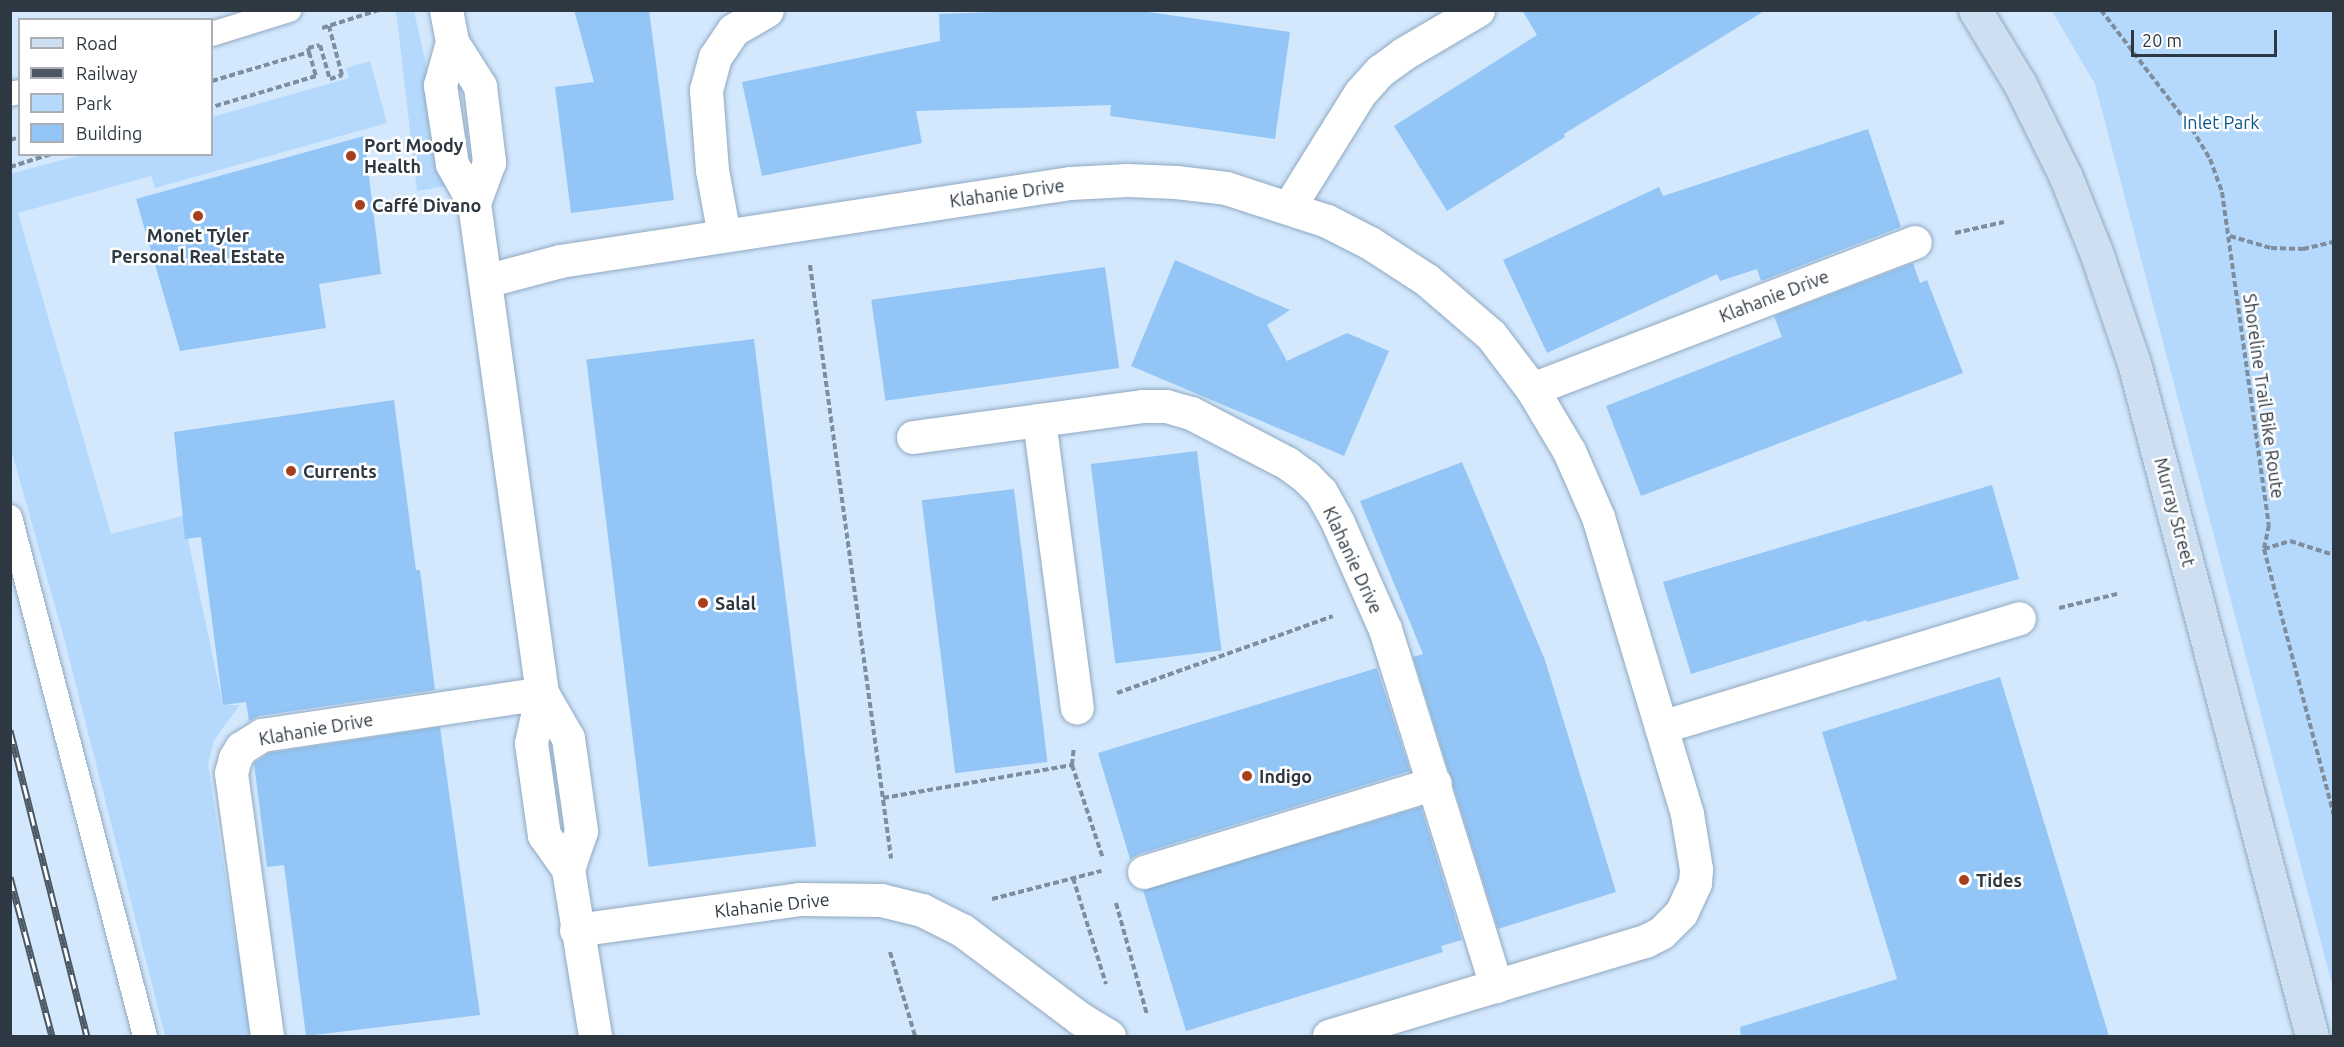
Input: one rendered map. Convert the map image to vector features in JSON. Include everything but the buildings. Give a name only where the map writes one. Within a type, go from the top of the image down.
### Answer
[{"type":"main road","name":"Murray Street","points":[[1975,10],[2020,84],[2065,175],[2096,252],[2134,363],[2312,1036]]},
{"type":"street","points":[[724,235],[712,170],[706,90],[715,57],[731,20],[767,10]]},
{"type":"street","points":[[1288,207],[1360,93],[1380,71],[1403,54],[1478,10]]},
{"type":"street","points":[[449,26],[440,85],[452,164],[474,203],[485,280],[542,693],[531,743],[544,835],[568,869],[576,930],[595,1036]]},
{"type":"street","name":"Klahanie Drive","points":[[485,280],[560,261],[1070,183],[1127,180],[1176,182],[1226,188],[1327,221],[1370,243],[1427,280],[1491,335],[1532,389],[1569,451],[1598,517],[1687,814],[1696,869],[1695,883],[1681,913],[1661,933],[1645,941],[1329,1036]]},
{"type":"street","name":"Klahanie Drive","points":[[1532,389],[1915,242]]},
{"type":"street","name":"Klahanie Drive","points":[[913,437],[1142,406],[1166,406],[1191,413],[1287,463],[1321,492],[1349,544],[1385,629],[1435,783],[1496,986]]},
{"type":"street","points":[[1039,420],[1077,707]]},
{"type":"street","points":[[1661,727],[2019,618]]},
{"type":"street","name":"Klahanie Drive","points":[[267,1036],[231,773],[235,758],[241,748],[262,735],[542,693]]},
{"type":"street","points":[[1144,872],[1435,783]]},
{"type":"street","name":"Klahanie Drive","points":[[576,930],[800,899],[881,900],[897,903],[922,910],[962,930],[1079,1018],[1109,1036]]},
{"type":"lane","points":[[213,34],[289,10]]},
{"type":"lane","points":[[10,517],[146,1036]]},
{"type":"path","points":[[319,29],[379,10]]},
{"type":"path","name":"Shoreline Trail Bike Route","points":[[2101,10],[2192,129],[2210,159],[2222,192],[2269,525],[2264,549],[2334,814]]},
{"type":"path","points":[[213,107],[316,76],[308,48],[320,45],[330,79],[342,75],[329,26]]},
{"type":"path","points":[[213,81],[309,52]]},
{"type":"path","points":[[10,167],[44,156]]},
{"type":"path","points":[[1915,242],[2004,222]]},
{"type":"path","points":[[804,224],[897,903]]},
{"type":"path","points":[[2230,236],[2271,248],[2303,249],[2334,242]]},
{"type":"path","points":[[2264,549],[2290,541],[2334,555]]},
{"type":"path","points":[[2019,618],[2117,594]]},
{"type":"path","points":[[883,798],[1072,765],[1077,707],[1373,601]]},
{"type":"path","points":[[981,902],[1107,870]]},
{"type":"path","points":[[1073,878],[1110,993]]},
{"type":"path","points":[[890,952],[915,1036]]},
{"type":"green space","points":[[396,11],[414,11],[432,91],[446,186],[417,191]]},
{"type":"green space","name":"Inlet Park","points":[[2052,11],[2333,11],[2333,988],[2095,84]]},
{"type":"green space","points":[[370,61],[387,123],[155,188],[151,176],[18,213],[111,534],[183,516],[223,705],[240,705],[214,740],[208,765],[234,931],[255,1036],[165,1036],[65,642],[11,449],[10,174],[77,156],[213,156],[213,117],[349,78],[346,68]]},
{"type":"railway","points":[[10,730],[87,1036]]},
{"type":"railway","points":[[10,877],[52,1036]]},
{"type":"place","name":"Port Moody Health","points":[[351,156]]},
{"type":"place","name":"Caffé Divano","points":[[360,205]]},
{"type":"place","name":"Monet Tyler Personal Real Estate","points":[[198,216]]},
{"type":"place","name":"Currents","points":[[291,471]]},
{"type":"place","name":"Salal","points":[[703,603]]},
{"type":"place","name":"Indigo","points":[[1247,776]]},
{"type":"place","name":"Tides","points":[[1964,880]]}]
